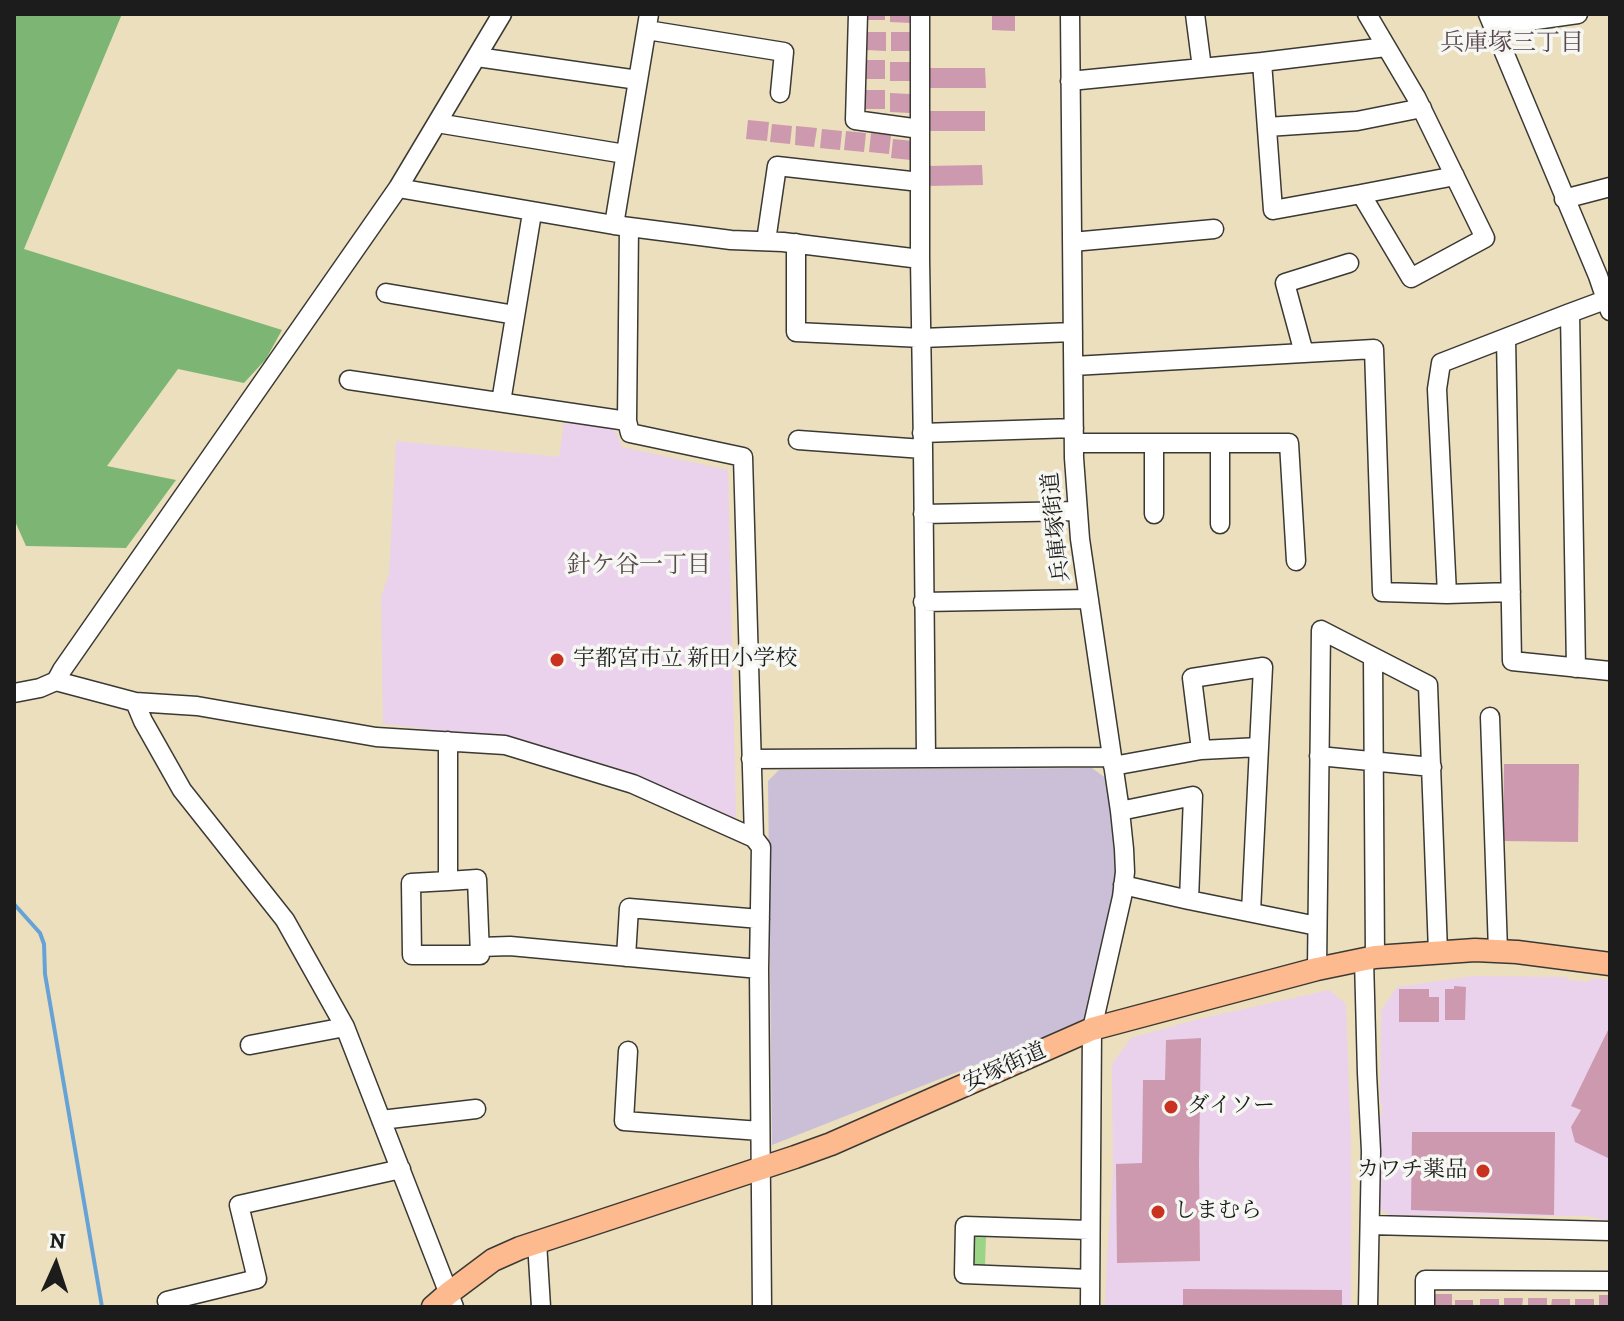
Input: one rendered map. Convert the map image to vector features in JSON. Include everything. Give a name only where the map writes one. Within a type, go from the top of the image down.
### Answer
[{"type":"main road","name":"安塚街道","points":[[446,1302],[493,1260],[537,1242],[831,1144],[1092,1029],[1369,958],[1498,951],[1610,964]]},
{"type":"street","points":[[14,693],[56,681],[398,188],[502,14]]},
{"type":"street","points":[[858,14],[855,120],[920,129]]},
{"type":"street","points":[[920,14],[926,758]]},
{"type":"street","name":"兵庫塚街道","points":[[1070,14],[1074,436],[1078,511],[1124,849],[1123,885],[1092,1029],[1090,1307]]},
{"type":"street","points":[[1195,14],[1202,68]]},
{"type":"street","points":[[1361,194],[1411,278],[1485,238],[1422,108],[1367,14]]},
{"type":"street","points":[[1447,594],[1437,389],[1441,363],[1570,313],[1608,305],[1604,275],[1564,199],[1491,20],[1578,14]]},
{"type":"street","points":[[754,838],[743,457],[630,433],[627,421],[622,226],[625,154],[648,22],[784,52],[780,93]]},
{"type":"street","points":[[1070,81],[1386,47]]},
{"type":"street","points":[[477,57],[638,80]]},
{"type":"street","points":[[1262,62],[1273,210],[1455,176]]},
{"type":"street","points":[[1267,127],[1357,121],[1422,108]]},
{"type":"street","points":[[437,123],[625,154]]},
{"type":"street","points":[[766,241],[777,166],[920,182]]},
{"type":"street","points":[[1564,199],[1610,187]]},
{"type":"street","points":[[398,188],[622,226],[920,259]]},
{"type":"street","points":[[501,402],[532,213]]},
{"type":"street","points":[[1072,242],[1214,229]]},
{"type":"street","points":[[796,243],[796,332],[922,338],[1073,332]]},
{"type":"street","points":[[1304,353],[1285,283],[1349,263]]},
{"type":"street","points":[[386,293],[515,315]]},
{"type":"street","points":[[1570,313],[1576,668]]},
{"type":"street","points":[[1506,338],[1512,661],[1610,671]]},
{"type":"street","points":[[1074,366],[1374,349],[1382,592],[1511,592]]},
{"type":"street","points":[[349,380],[627,421]]},
{"type":"street","points":[[798,440],[922,441],[1074,436],[1154,443],[1289,443],[1296,561]]},
{"type":"street","points":[[1154,443],[1154,514]]},
{"type":"street","points":[[1220,443],[1220,524]]},
{"type":"street","points":[[923,514],[1078,511]]},
{"type":"street","points":[[923,602],[1089,599]]},
{"type":"street","points":[[1317,969],[1321,630],[1428,685],[1438,952]]},
{"type":"street","points":[[1368,1307],[1371,1151],[1367,1073],[1373,657]]},
{"type":"street","points":[[1201,750],[1192,678],[1263,667],[1251,912]]},
{"type":"street","points":[[56,681],[135,702],[197,706],[376,737],[505,745],[633,784],[754,838],[761,847],[762,1307]]},
{"type":"street","points":[[135,702],[182,790],[285,920],[345,1027],[401,1169],[446,1302]]},
{"type":"street","points":[[1490,717],[1498,951]]},
{"type":"street","points":[[448,741],[448,881]]},
{"type":"street","points":[[751,759],[926,758],[1113,762],[1201,750],[1259,747]]},
{"type":"street","points":[[1319,756],[1432,767]]},
{"type":"street","points":[[1120,811],[1193,796],[1189,900]]},
{"type":"street","points":[[477,879],[480,955],[412,955],[411,883],[448,881],[477,879]]},
{"type":"street","points":[[1123,885],[1317,926]]},
{"type":"street","points":[[626,957],[629,908],[760,919]]},
{"type":"street","points":[[480,947],[510,946],[759,969]]},
{"type":"street","points":[[250,1045],[345,1027]]},
{"type":"street","points":[[628,1051],[624,1121],[760,1131]]},
{"type":"street","points":[[381,1120],[476,1109]]},
{"type":"street","points":[[167,1301],[257,1279],[239,1205],[401,1169]]},
{"type":"street","points":[[1370,1225],[1610,1231]]},
{"type":"street","points":[[1089,1230],[965,1226],[964,1274],[1089,1279]]},
{"type":"street","points":[[537,1242],[541,1307]]},
{"type":"street","points":[[1425,1307],[1425,1280],[1610,1281]]},
{"type":"shaded area","name":"宇都宮市立 新田小学校","points":[[564,423],[614,427],[622,447],[728,470],[736,818],[635,778],[522,740],[383,724],[381,597],[389,574],[396,441],[559,457]]},
{"type":"shaded area","points":[[1092,768],[1107,779],[1116,873],[1112,911],[1087,1021],[772,1145],[768,781],[779,770]]},
{"type":"shaded area","points":[[1473,976],[1566,977],[1587,982],[1594,978],[1610,981],[1610,1221],[1587,1216],[1389,1215],[1380,1208],[1381,1011],[1397,987]]},
{"type":"shaded area","points":[[1329,990],[1346,1004],[1351,1148],[1351,1307],[1105,1307],[1113,1173],[1112,1064],[1131,1038],[1199,1019]]},
{"type":"green space","points":[[14,14],[122,14],[24,249],[282,330],[266,359],[244,383],[178,369],[107,466],[176,480],[126,548],[26,546],[14,519]]},
{"type":"green space","points":[[986,1235],[985,1267],[969,1262],[970,1238]]},
{"type":"building","points":[[865,14],[885,14],[885,20],[865,20]]},
{"type":"building","points":[[890,14],[911,14],[911,23],[890,22]]},
{"type":"building","points":[[992,14],[1015,14],[1015,31],[992,30]]},
{"type":"building","points":[[866,32],[886,32],[886,51],[866,50]]},
{"type":"building","points":[[891,32],[912,32],[911,51],[891,51]]},
{"type":"building","points":[[865,60],[885,60],[885,79],[865,79]]},
{"type":"building","points":[[890,62],[911,62],[910,81],[890,81]]},
{"type":"building","points":[[929,68],[985,68],[986,88],[929,88]]},
{"type":"building","points":[[865,90],[885,90],[885,109],[865,109]]},
{"type":"building","points":[[890,93],[910,94],[910,113],[890,112]]},
{"type":"building","points":[[928,111],[985,111],[985,131],[928,131]]},
{"type":"building","points":[[748,120],[769,122],[767,141],[746,139]]},
{"type":"building","points":[[772,124],[792,126],[790,144],[770,142]]},
{"type":"building","points":[[796,126],[817,128],[814,147],[795,145]]},
{"type":"building","points":[[822,129],[842,131],[840,150],[820,148]]},
{"type":"building","points":[[846,131],[866,133],[864,152],[844,150]]},
{"type":"building","points":[[871,133],[891,135],[889,154],[869,152]]},
{"type":"building","points":[[893,139],[913,141],[911,160],[891,158]]},
{"type":"building","points":[[982,165],[983,185],[926,186],[926,166]]},
{"type":"building","points":[[1504,764],[1579,764],[1578,842],[1503,841]]},
{"type":"building","points":[[1454,986],[1466,987],[1465,1020],[1445,1020],[1445,989],[1454,989]]},
{"type":"building","points":[[1399,989],[1429,989],[1429,997],[1439,997],[1439,1022],[1399,1022]]},
{"type":"building","points":[[1610,1026],[1610,1159],[1575,1142],[1571,1127],[1581,1110],[1571,1106]]},
{"type":"building","points":[[1201,1038],[1200,1261],[1117,1263],[1116,1164],[1142,1163],[1143,1080],[1165,1080],[1166,1040]]},
{"type":"building","name":"カワチ薬品","points":[[1412,1132],[1555,1132],[1554,1215],[1411,1210]]},
{"type":"building","points":[[1183,1289],[1342,1290],[1342,1307],[1183,1307]]},
{"type":"building","points":[[1433,1294],[1452,1294],[1452,1307],[1433,1307]]},
{"type":"building","points":[[1599,1295],[1610,1295],[1610,1307],[1599,1307]]},
{"type":"building","points":[[1504,1298],[1523,1298],[1522,1307],[1504,1307]]},
{"type":"building","points":[[1528,1298],[1547,1298],[1547,1307],[1528,1307]]},
{"type":"building","points":[[1480,1299],[1499,1299],[1499,1307],[1480,1307]]},
{"type":"building","points":[[1552,1299],[1570,1299],[1570,1307],[1551,1307]]},
{"type":"building","points":[[1575,1299],[1594,1299],[1594,1307],[1575,1307]]},
{"type":"building","points":[[1455,1300],[1473,1300],[1473,1307],[1455,1307]]},
{"type":"waterway","points":[[14,904],[40,933],[44,944],[45,974],[102,1307]]},
{"type":"place","name":"宇都宮市立 新田小学校","points":[[557,660]]},
{"type":"place","name":"ダイソー","points":[[1171,1107]]},
{"type":"place","name":"カワチ薬品","points":[[1483,1171]]},
{"type":"place","name":"しまむら","points":[[1158,1212]]},
{"type":"district","name":"兵庫塚三丁目","points":[[1512,44]]},
{"type":"district","name":"針ケ谷一丁目","points":[[639,566]]}]
